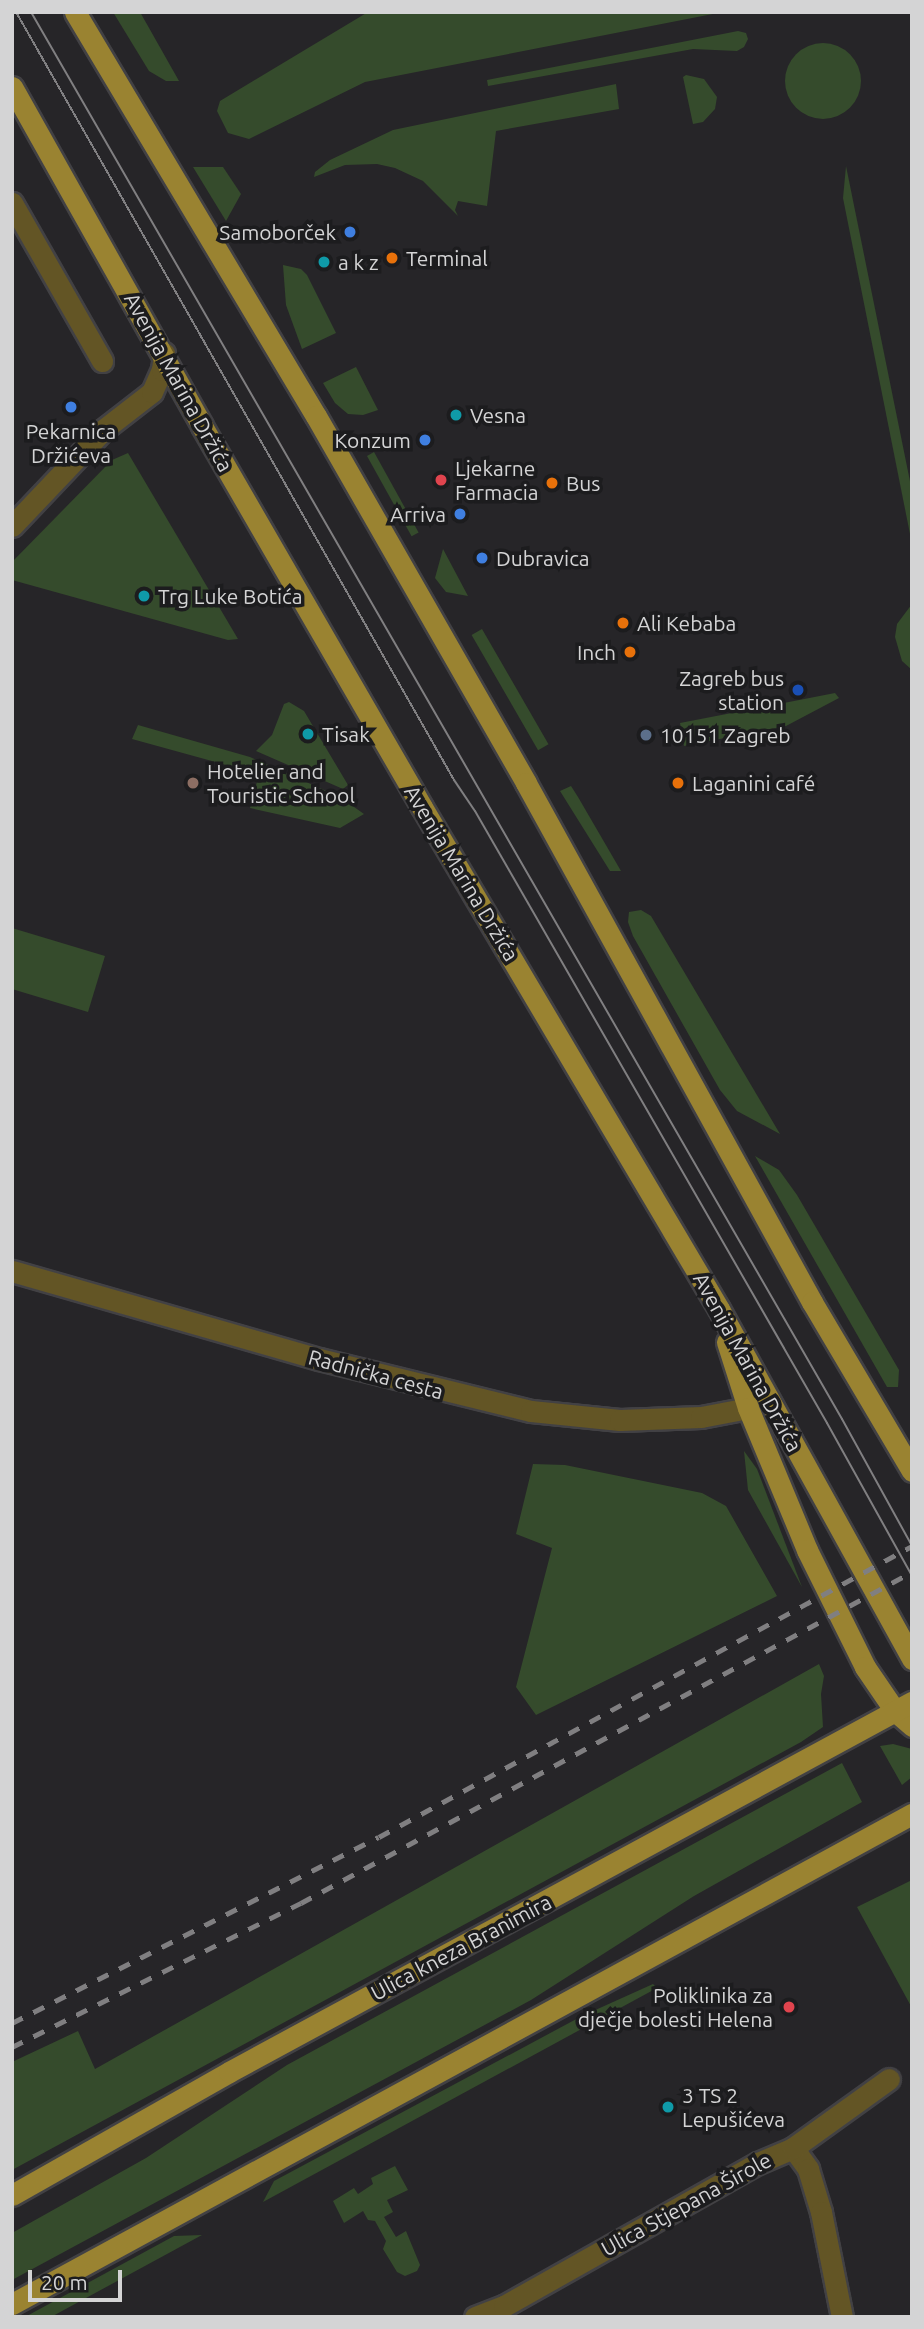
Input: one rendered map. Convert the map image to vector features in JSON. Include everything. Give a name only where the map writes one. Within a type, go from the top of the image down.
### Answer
[{"type":"main road","points":[[75,12],[316,416],[526,783],[806,1290],[912,1471]]},
{"type":"main road","name":"Avenija Marina Držića","points":[[12,87],[164,353],[209,438],[437,833],[628,1150],[912,1659]]},
{"type":"main road","points":[[719,1309],[748,1408],[807,1550],[865,1667],[903,1706],[912,1726]]},
{"type":"main road","name":"Ulica kneza Branimira","points":[[12,2195],[229,2072],[903,1706]]},
{"type":"main road","points":[[12,2304],[912,1814]]},
{"type":"street","points":[[12,203],[102,361]]},
{"type":"street","points":[[12,526],[103,430],[152,392],[162,370],[164,353]]},
{"type":"street","name":"Radnička cesta","points":[[12,1271],[319,1359],[531,1411],[575,1418],[633,1420],[701,1417],[748,1408]]},
{"type":"street","name":"Ulica Stjepana Širole","points":[[475,2317],[506,2311],[758,2163],[793,2148],[889,2079]]},
{"type":"street","points":[[793,2148],[808,2169],[821,2211],[842,2317]]},
{"type":"green space","points":[[113,12],[140,12],[179,81],[166,81],[149,71]]},
{"type":"green space","points":[[368,12],[723,12],[365,82],[249,139],[228,133],[217,111],[220,101]]},
{"type":"green space","points":[[738,31],[746,33],[748,39],[744,47],[737,51],[693,49],[488,86],[487,80]]},
{"type":"green space","points":[[823,43],[838,46],[850,54],[858,66],[861,81],[858,96],[850,108],[838,116],[823,119],[808,116],[796,108],[788,96],[785,81],[788,66],[796,54],[808,46]]},
{"type":"green space","points":[[686,75],[704,79],[717,97],[715,109],[703,122],[693,124],[683,77]]},
{"type":"green space","points":[[616,84],[619,109],[496,131],[487,206],[458,201],[455,210],[458,216],[423,181],[395,168],[377,164],[345,165],[314,177],[315,172],[330,160],[393,130]]},
{"type":"green space","points":[[846,166],[912,491],[912,544],[843,198]]},
{"type":"green space","points":[[193,167],[223,167],[241,194],[226,221]]},
{"type":"green space","points":[[283,265],[301,269],[307,275],[336,333],[302,349],[286,305]]},
{"type":"green space","points":[[356,367],[378,410],[363,415],[348,414],[335,403],[323,383]]},
{"type":"green space","points":[[374,452],[419,532],[412,536],[367,456]]},
{"type":"green space","points":[[128,453],[238,639],[228,640],[12,580],[12,562],[112,460]]},
{"type":"green space","points":[[443,549],[468,596],[446,592],[435,578]]},
{"type":"green space","points":[[912,604],[912,670],[902,661],[895,637],[897,624]]},
{"type":"green space","points":[[482,629],[548,744],[538,750],[472,635]]},
{"type":"green space","points":[[835,693],[839,698],[786,726],[684,746],[680,723]]},
{"type":"green space","points":[[289,702],[304,711],[348,785],[343,789],[256,751],[272,735],[284,704]]},
{"type":"green space","points":[[138,725],[250,757],[340,797],[364,814],[340,828],[250,808],[259,774],[132,739]]},
{"type":"green space","points":[[571,786],[621,871],[610,871],[560,791]]},
{"type":"green space","points":[[641,910],[651,916],[780,1134],[737,1111],[720,1090],[633,936],[628,922],[629,912]]},
{"type":"green space","points":[[12,928],[105,956],[88,1012],[12,989]]},
{"type":"green space","points":[[755,1156],[779,1170],[797,1195],[899,1370],[898,1387],[887,1387]]},
{"type":"green space","points":[[744,1451],[757,1469],[802,1587],[748,1490]]},
{"type":"green space","points":[[533,1464],[565,1465],[702,1493],[726,1506],[777,1596],[536,1715],[516,1687],[552,1548],[516,1534]]},
{"type":"green space","points":[[819,1664],[824,1676],[821,1694],[823,1727],[801,1742],[12,2170],[12,2062],[78,2031],[95,2069]]},
{"type":"green space","points":[[893,1744],[912,1749],[912,1777],[902,1785],[880,1746]]},
{"type":"green space","points":[[842,1763],[862,1802],[694,1896],[531,2000],[12,2280],[12,2233],[146,2158],[287,2065]]},
{"type":"green space","points":[[912,1880],[912,2008],[857,1907]]},
{"type":"green space","points":[[653,1984],[657,1988],[263,2202],[274,2181],[582,2016]]},
{"type":"green space","points":[[395,2166],[408,2190],[387,2200],[393,2212],[384,2217],[396,2237],[406,2231],[420,2265],[417,2271],[405,2276],[397,2272],[383,2249],[386,2241],[375,2221],[368,2220],[363,2211],[344,2223],[333,2201],[354,2188],[358,2194],[373,2184],[371,2178]]},
{"type":"green space","points":[[202,2235],[51,2317],[25,2317],[174,2236]]},
{"type":"tram line","points":[[16,12],[454,780],[475,811],[827,1423],[912,1576]]},
{"type":"tram line","points":[[31,12],[842,1419],[912,1546]]},
{"type":"railway","points":[[12,2023],[379,1837],[912,1546]]},
{"type":"railway","points":[[12,2047],[301,1903],[912,1572]]},
{"type":"place","name":"Samoborček","points":[[350,232]]},
{"type":"place","name":"Terminal","points":[[392,258]]},
{"type":"place","name":"a k z","points":[[324,262]]},
{"type":"place","name":"Pekarnica Držićeva","points":[[71,407]]},
{"type":"place","name":"Vesna","points":[[456,415]]},
{"type":"place","name":"Konzum","points":[[425,440]]},
{"type":"place","name":"Ljekarne Farmacia","points":[[441,480]]},
{"type":"place","name":"Bus","points":[[552,483]]},
{"type":"place","name":"Arriva","points":[[460,514]]},
{"type":"place","name":"Dubravica","points":[[482,558]]},
{"type":"place","name":"Trg Luke Botića","points":[[144,596]]},
{"type":"place","name":"Ali Kebaba","points":[[623,623]]},
{"type":"place","name":"Inch","points":[[630,652]]},
{"type":"place","name":"Zagreb bus station","points":[[798,690]]},
{"type":"place","name":"Tisak","points":[[308,734]]},
{"type":"place","name":"10151 Zagreb","points":[[646,735]]},
{"type":"place","name":"Hotelier and Touristic School","points":[[193,783]]},
{"type":"place","name":"Laganini café","points":[[678,783]]},
{"type":"place","name":"Poliklinika za dječje bolesti Helena","points":[[789,2007]]},
{"type":"place","name":"3 TS 2 Lepušićeva","points":[[668,2107]]}]
